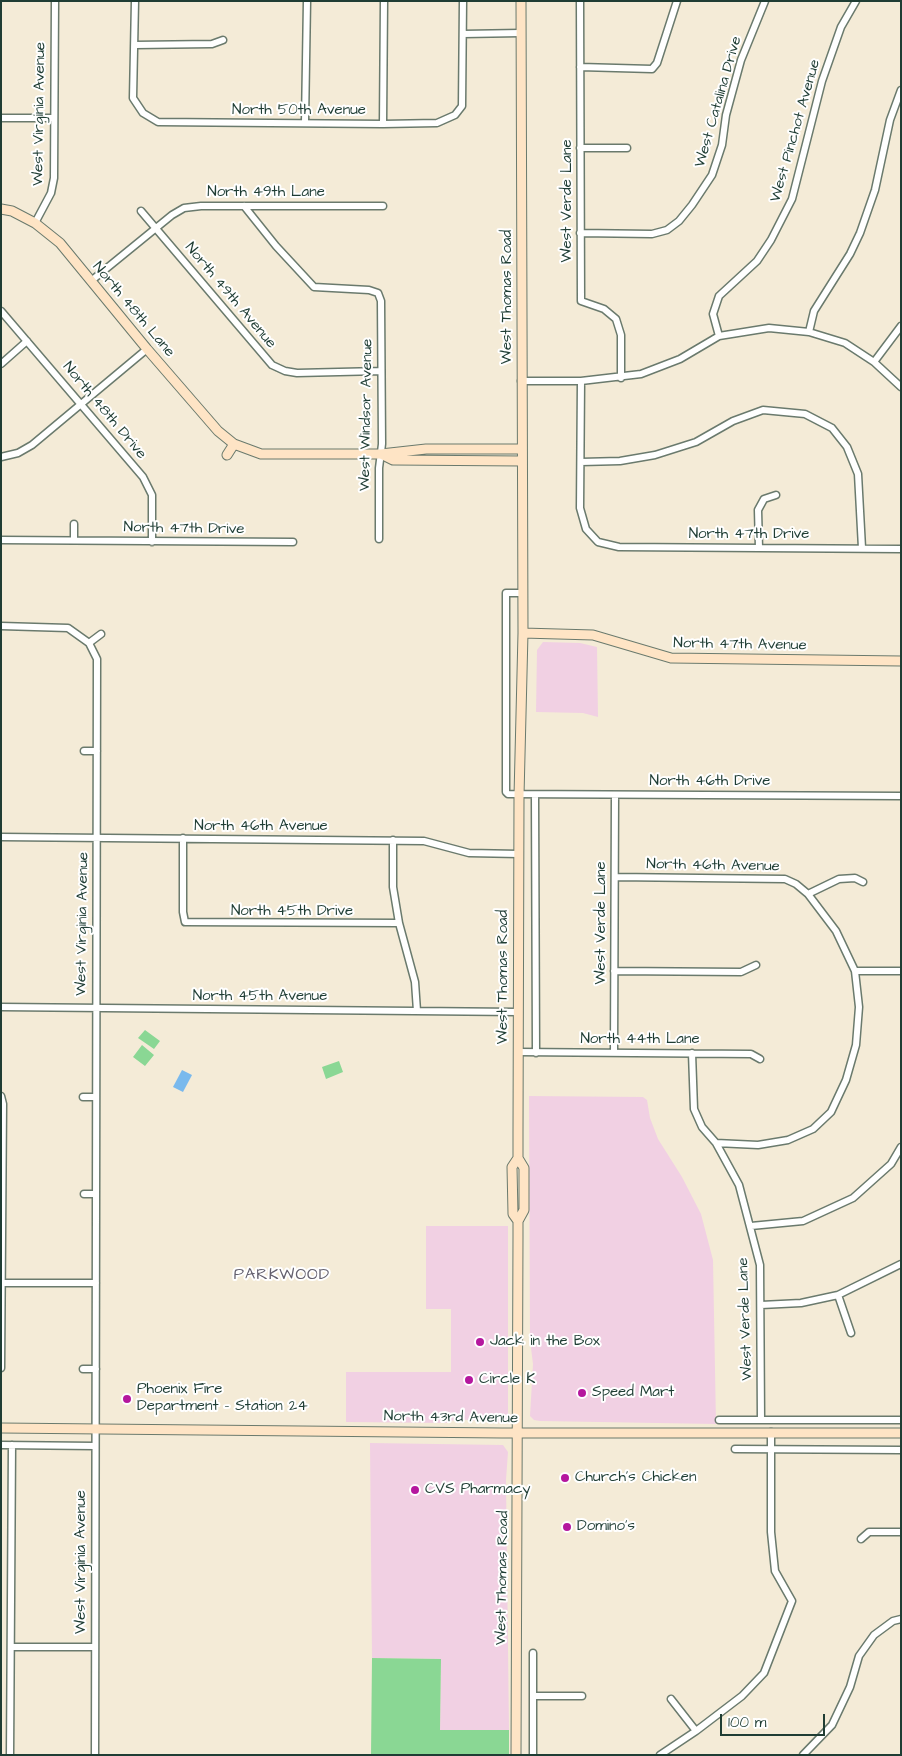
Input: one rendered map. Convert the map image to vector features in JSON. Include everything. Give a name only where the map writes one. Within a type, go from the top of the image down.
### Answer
[{"type":"main road","name":"West Thomas Road","points":[[516,1755],[518,1221],[524,1210],[524,1168],[518,1158],[518,854],[523,633],[521,1]]},
{"type":"main road","name":"North 48th Lane","points":[[1,209],[12,211],[35,223],[60,243],[218,431],[234,444],[261,454],[381,454],[426,449],[522,449]]},
{"type":"main road","points":[[227,455],[234,444]]},
{"type":"main road","name":"North 48th Lane","points":[[381,454],[393,460],[522,461]]},
{"type":"main road","name":"North 47th Avenue","points":[[523,633],[593,635],[671,658],[901,661]]},
{"type":"main road","name":"North 43rd Avenue","points":[[1,1428],[518,1433],[901,1432]]},
{"type":"street","name":"West Virginia Avenue","points":[[35,223],[51,192],[54,178],[55,1]]},
{"type":"street","points":[[135,1],[135,44],[212,44],[223,40]]},
{"type":"street","points":[[305,122],[307,1]]},
{"type":"street","points":[[383,124],[384,1]]},
{"type":"street","points":[[463,1],[463,34],[521,33]]},
{"type":"street","name":"West Verde Lane","points":[[580,1],[581,301],[604,309],[616,319],[621,334],[621,378]]},
{"type":"street","points":[[580,67],[652,69],[657,63],[677,1]]},
{"type":"street","name":"West Catalina Drive","points":[[580,233],[652,234],[667,230],[679,221],[688,210],[712,175],[722,145],[726,115],[741,60],[765,1]]},
{"type":"street","name":"West Pinchot Avenue","points":[[719,336],[713,314],[719,296],[757,261],[772,240],[792,199],[822,81],[841,27],[856,1]]},
{"type":"street","name":"North 50th Avenue","points":[[135,44],[133,98],[142,113],[158,122],[437,123],[455,115],[462,106],[463,34]]},
{"type":"street","points":[[809,332],[814,311],[847,260],[860,233],[875,190],[890,120],[901,90]]},
{"type":"street","points":[[1,118],[54,118]]},
{"type":"street","points":[[580,148],[627,148]]},
{"type":"street","name":"West Windsor Avenue","points":[[244,206],[276,246],[314,287],[370,290],[378,293],[381,301],[379,538]]},
{"type":"street","name":"North 49th Lane","points":[[91,281],[155,228],[184,208],[383,206]]},
{"type":"street","points":[[142,211],[155,228]]},
{"type":"street","name":"North 49th Avenue","points":[[155,228],[272,365],[285,371],[297,373],[381,371]]},
{"type":"street","name":"North 48th Drive","points":[[1,311],[149,485],[152,495],[152,542]]},
{"type":"street","points":[[874,362],[901,326]]},
{"type":"street","points":[[521,381],[581,381],[621,378],[641,374],[671,363],[719,336],[769,328],[809,332],[845,344],[874,362],[901,387]]},
{"type":"street","points":[[1,364],[27,341]]},
{"type":"street","points":[[1,457],[18,453],[32,445],[147,348]]},
{"type":"street","points":[[581,381],[581,462],[620,462],[655,455],[696,442],[733,421],[763,410],[805,414],[832,428],[847,447],[858,474],[862,548]]},
{"type":"street","name":"North 47th Drive","points":[[581,462],[580,508],[586,529],[598,542],[618,547],[901,549]]},
{"type":"street","points":[[759,548],[758,510],[764,499],[776,495]]},
{"type":"street","points":[[74,524],[74,540]]},
{"type":"street","name":"North 47th Drive","points":[[1,540],[293,542]]},
{"type":"street","points":[[519,796],[509,795],[506,792],[506,594],[523,593]]},
{"type":"street","points":[[1,626],[68,628],[89,643],[101,634]]},
{"type":"street","name":"West Virginia Avenue","points":[[89,643],[96,659],[97,751],[95,1755]]},
{"type":"street","points":[[84,751],[97,751]]},
{"type":"street","name":"West Verde Lane","points":[[614,1052],[615,795]]},
{"type":"street","name":"North 46th Drive","points":[[519,796],[901,796]]},
{"type":"street","points":[[535,796],[536,1052]]},
{"type":"street","name":"North 46th Avenue","points":[[1,837],[393,840],[438,843],[469,853],[518,854]]},
{"type":"street","name":"North 45th Drive","points":[[184,838],[182,912],[185,922],[387,925],[399,923]]},
{"type":"street","points":[[393,840],[392,882],[399,923],[415,982],[417,1011]]},
{"type":"street","name":"North 46th Avenue","points":[[615,877],[785,879],[796,884],[808,894]]},
{"type":"street","points":[[716,1144],[758,1144],[788,1140],[813,1129],[831,1112],[846,1080],[856,1045],[858,1007],[855,971],[836,931],[808,894],[839,878],[855,878],[862,882]]},
{"type":"street","points":[[614,971],[741,972],[756,965]]},
{"type":"street","points":[[855,971],[901,971]]},
{"type":"street","name":"North 45th Avenue","points":[[1,1007],[518,1012]]},
{"type":"street","name":"North 44th Lane","points":[[518,1052],[751,1054],[760,1059]]},
{"type":"street","name":"West Verde Lane","points":[[692,1053],[694,1109],[702,1127],[716,1144],[739,1185],[760,1265],[761,1420]]},
{"type":"street","points":[[1,1096],[3,1104],[1,1368]]},
{"type":"street","points":[[82,1097],[96,1097]]},
{"type":"street","points":[[751,1226],[803,1221],[853,1198],[891,1164],[901,1147]]},
{"type":"street","points":[[84,1194],[96,1194]]},
{"type":"street","points":[[761,1305],[801,1303],[838,1295],[901,1264]]},
{"type":"street","points":[[3,1283],[96,1283]]},
{"type":"street","points":[[838,1295],[851,1333]]},
{"type":"street","points":[[83,1369],[96,1369]]},
{"type":"street","points":[[719,1420],[901,1420]]},
{"type":"street","points":[[660,1755],[696,1731],[742,1696],[764,1673],[792,1601],[775,1571],[771,1532],[771,1432]]},
{"type":"street","points":[[1,1445],[95,1446]]},
{"type":"street","points":[[10,1755],[12,1445]]},
{"type":"street","points":[[735,1449],[901,1450]]},
{"type":"street","points":[[860,1539],[869,1532],[901,1532]]},
{"type":"street","points":[[803,1755],[832,1725],[850,1686],[859,1656],[874,1634],[893,1621],[901,1619]]},
{"type":"street","points":[[11,1647],[95,1647]]},
{"type":"street","points":[[533,1653],[533,1755]]},
{"type":"street","points":[[533,1696],[582,1696]]},
{"type":"street","points":[[671,1699],[696,1731]]},
{"type":"shaded area","points":[[543,642],[580,643],[597,647],[598,717],[583,713],[536,712],[537,650]]},
{"type":"shaded area","points":[[529,1096],[643,1097],[647,1100],[650,1118],[658,1139],[682,1177],[701,1214],[713,1260],[716,1424],[540,1421],[534,1420],[530,1416],[533,1364],[530,1340]]},
{"type":"shaded area","points":[[426,1226],[508,1226],[508,1417],[503,1423],[457,1419],[446,1423],[346,1422],[346,1372],[451,1372],[451,1309],[426,1309]]},
{"type":"shaded area","points":[[370,1443],[503,1445],[508,1452],[506,1480],[509,1730],[440,1730],[441,1659],[372,1658]]},
{"type":"green space","points":[[145,1030],[160,1041],[154,1049],[138,1038]]},
{"type":"green space","points":[[142,1045],[154,1055],[145,1066],[133,1057]]},
{"type":"green space","points":[[339,1061],[343,1072],[326,1079],[322,1067]]},
{"type":"green space","points":[[372,1658],[441,1659],[440,1730],[509,1730],[509,1755],[371,1755]]},
{"type":"water","points":[[182,1070],[192,1075],[183,1092],[173,1087]]},
{"type":"place","name":"Jack in the Box","points":[[480,1342]]},
{"type":"place","name":"Circle K","points":[[469,1380]]},
{"type":"place","name":"Speed Mart","points":[[582,1393]]},
{"type":"place","name":"Phoenix Fire Department - Station 24","points":[[127,1399]]},
{"type":"place","name":"Church's Chicken","points":[[565,1478]]},
{"type":"place","name":"CVS Pharmacy","points":[[415,1490]]},
{"type":"place","name":"Domino's","points":[[567,1527]]},
{"type":"district","name":"PARKWOOD","points":[[282,1276]]}]
